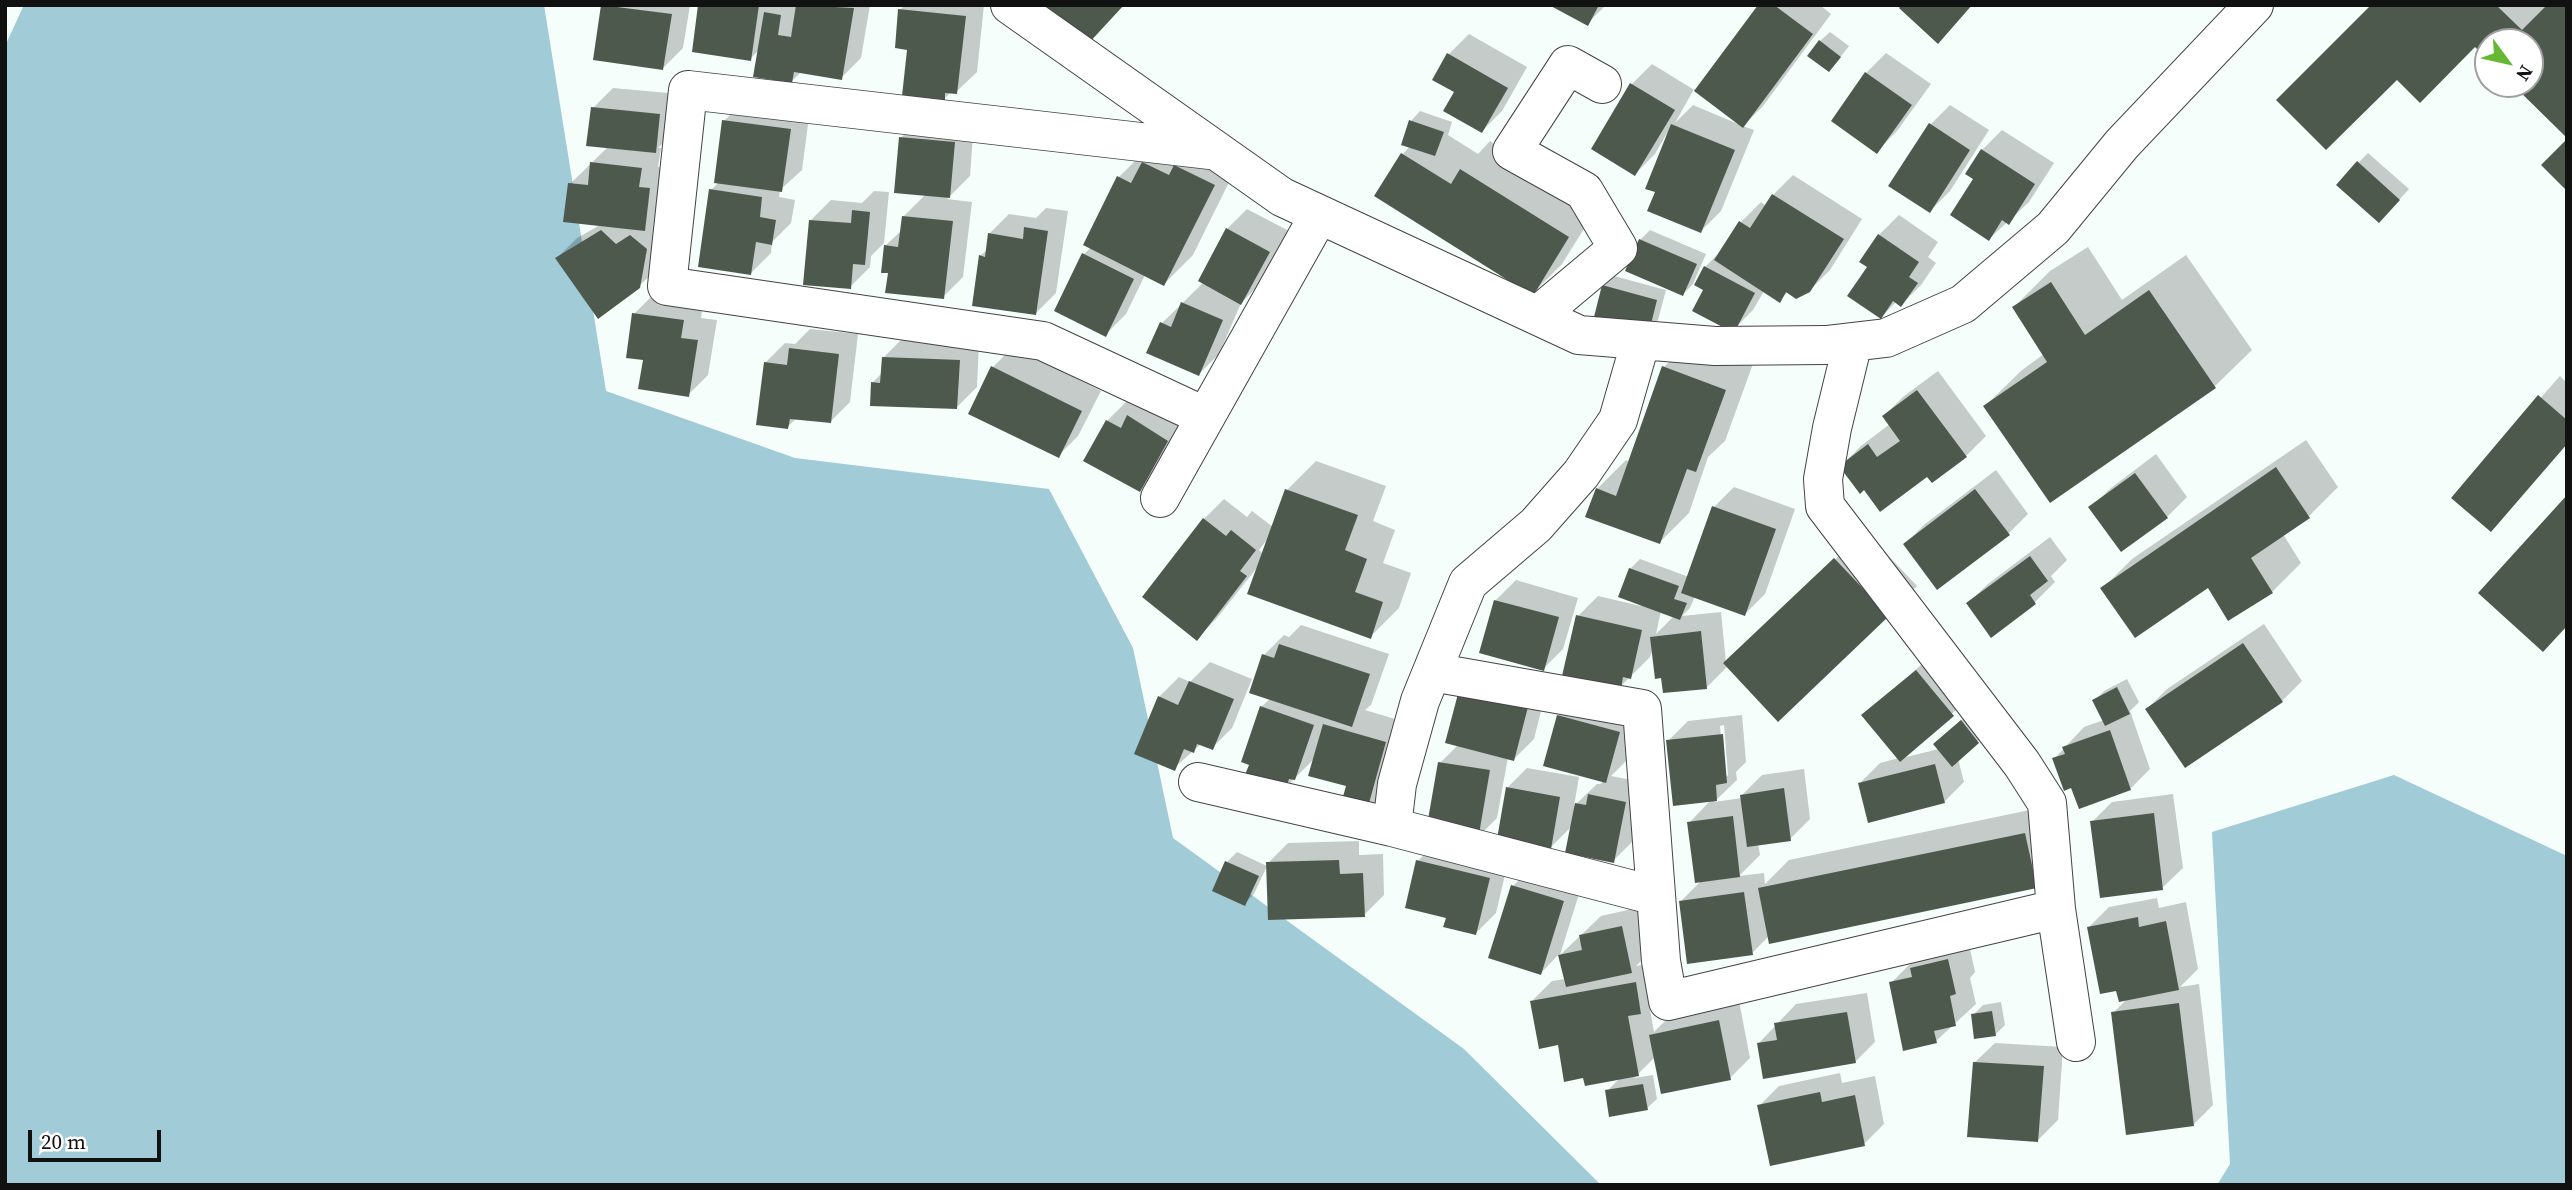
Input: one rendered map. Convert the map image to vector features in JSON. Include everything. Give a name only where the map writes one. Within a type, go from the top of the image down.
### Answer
[{"type":"street","points":[[1010,5],[1282,197],[1318,215],[1579,335],[1715,346],[1826,345],[1886,338],[1963,304],[2053,228],[2122,144],[2253,5]]},
{"type":"street","points":[[1538,316],[1618,248],[1584,191],[1512,151],[1568,65],[1602,84]]},
{"type":"street","points":[[1204,416],[1043,341],[667,286],[688,90],[1216,151]]},
{"type":"street","points":[[1160,498],[1318,215]]},
{"type":"street","points":[[1392,827],[1397,784],[1420,701],[1468,583],[1536,525],[1581,474],[1618,420],[1641,340]]},
{"type":"street","points":[[1853,342],[1825,466],[1825,506],[2022,764],[2048,803],[2056,909],[2076,1042]]},
{"type":"street","points":[[1432,671],[1642,709],[1661,961],[1668,1001],[2056,909]]},
{"type":"street","points":[[1198,782],[1392,827],[1656,896]]},
{"type":"shaded area","points":[[24,5],[544,5],[606,391],[795,458],[1049,489],[1133,648],[1173,838],[1464,1049],[1601,1185],[5,1185],[5,46]]},
{"type":"shaded area","points":[[2394,775],[2567,856],[2567,1185],[2217,1185],[2230,1164],[2212,832]]},
{"type":"building","points":[[601,5],[672,14],[663,70],[593,60]]},
{"type":"building","points":[[698,5],[759,5],[751,61],[692,52]]},
{"type":"building","points":[[796,5],[854,8],[842,80],[794,72],[792,83],[753,77],[764,12],[781,15],[778,35],[791,37]]},
{"type":"building","points":[[1045,5],[1124,5],[1087,45]]},
{"type":"building","points":[[1549,5],[1599,5],[1588,26]]},
{"type":"building","points":[[1758,5],[1774,5],[1813,34],[1743,128],[1694,91]]},
{"type":"building","points":[[1901,5],[1972,5],[1938,44],[1899,8]]},
{"type":"building","points":[[2371,5],[2496,5],[2520,28],[2474,28],[2474,48],[2420,103],[2397,80],[2326,150],[2276,100]]},
{"type":"building","points":[[2547,5],[2567,5],[2567,138],[2526,98],[2544,98],[2544,28],[2524,28]]},
{"type":"building","points":[[898,9],[966,16],[957,94],[945,93],[945,101],[902,96],[907,50],[895,48]]},
{"type":"building","points":[[1819,40],[1841,57],[1829,72],[1807,56]]},
{"type":"building","points":[[1447,53],[1508,88],[1482,133],[1443,111],[1454,92],[1432,80]]},
{"type":"building","points":[[1865,72],[1912,105],[1877,154],[1831,121]]},
{"type":"building","points":[[1630,83],[1675,110],[1635,176],[1591,149]]},
{"type":"building","points":[[591,107],[660,114],[656,153],[586,146]]},
{"type":"building","points":[[722,120],[791,129],[782,192],[714,183]]},
{"type":"building","points":[[1409,120],[1444,132],[1435,156],[1401,145]]},
{"type":"building","points":[[1929,123],[1970,150],[1930,213],[1888,186]]},
{"type":"building","points":[[1671,124],[1735,150],[1701,233],[1647,211],[1655,192],[1645,189]]},
{"type":"building","points":[[899,137],[955,142],[950,198],[894,193]]},
{"type":"building","points":[[2567,139],[2567,191],[2541,165]]},
{"type":"building","points":[[1981,149],[2035,184],[2009,225],[2002,220],[1989,241],[1950,215],[1973,179],[1965,174]]},
{"type":"building","points":[[1401,153],[1451,184],[1460,169],[1569,237],[1533,296],[1374,196]]},
{"type":"building","points":[[2357,161],[2400,200],[2379,223],[2336,185]]},
{"type":"building","points":[[590,162],[642,168],[639,187],[650,188],[645,231],[563,222],[568,183],[588,185]]},
{"type":"building","points":[[1142,162],[1169,175],[1174,165],[1215,185],[1164,286],[1083,245],[1117,176],[1131,183]]},
{"type":"building","points":[[709,189],[762,197],[760,217],[776,220],[772,245],[756,242],[751,275],[698,267]]},
{"type":"building","points":[[1772,194],[1844,239],[1810,292],[1796,299],[1786,292],[1780,303],[1714,260],[1739,221],[1750,228]]},
{"type":"building","points":[[852,210],[870,212],[865,265],[853,264],[851,289],[803,285],[809,220],[851,223]]},
{"type":"building","points":[[902,216],[953,221],[944,299],[885,293],[888,273],[881,273],[884,245],[898,247]]},
{"type":"building","points":[[1024,227],[1048,231],[1036,315],[972,306],[979,255],[985,257],[988,233],[1023,239]]},
{"type":"building","points":[[1226,228],[1270,252],[1241,305],[1198,281]]},
{"type":"building","points":[[601,230],[616,244],[630,235],[647,249],[640,288],[598,319],[555,258]]},
{"type":"building","points":[[1878,234],[1919,262],[1909,277],[1918,283],[1901,307],[1893,301],[1881,319],[1847,296],[1867,267],[1859,262]]},
{"type":"building","points":[[1639,239],[1697,264],[1683,296],[1625,271]]},
{"type":"building","points":[[1082,253],[1134,279],[1106,337],[1054,311]]},
{"type":"building","points":[[1704,266],[1755,293],[1734,333],[1692,311],[1703,290],[1694,285]]},
{"type":"building","points":[[2051,282],[2085,335],[2149,290],[2216,388],[2050,503],[1983,406],[2047,362],[2012,307]]},
{"type":"building","points":[[1602,285],[1657,300],[1649,332],[1594,317]]},
{"type":"building","points":[[1181,302],[1223,320],[1199,376],[1146,353],[1160,322],[1171,327]]},
{"type":"building","points":[[632,313],[684,320],[681,338],[698,340],[689,397],[638,389],[643,360],[626,358]]},
{"type":"building","points":[[789,348],[839,354],[831,423],[790,419],[788,429],[756,425],[764,362],[787,365]]},
{"type":"building","points":[[882,357],[960,360],[957,409],[870,406],[871,382],[880,383]]},
{"type":"building","points":[[991,366],[1082,411],[1059,458],[968,414]]},
{"type":"building","points":[[1662,366],[1726,390],[1696,472],[1687,469],[1660,544],[1585,517],[1596,488],[1616,496]]},
{"type":"building","points":[[1917,390],[1967,457],[1932,483],[1927,477],[1880,512],[1864,490],[1860,494],[1839,466],[1868,444],[1877,457],[1900,441],[1882,416]]},
{"type":"building","points":[[2538,395],[2567,420],[2567,444],[2491,532],[2451,498]]},
{"type":"building","points":[[1127,415],[1168,441],[1140,492],[1083,461],[1106,420],[1121,428]]},
{"type":"building","points":[[2276,467],[2310,518],[2251,558],[2273,593],[2228,621],[2208,588],[2135,638],[2100,588]]},
{"type":"building","points":[[2135,473],[2168,518],[2121,552],[2088,507]]},
{"type":"building","points":[[1285,489],[1358,515],[1345,550],[1367,559],[1355,592],[1383,602],[1371,639],[1247,594]]},
{"type":"building","points":[[1975,489],[2010,535],[1937,590],[1903,544]]},
{"type":"building","points":[[2567,495],[2567,626],[2543,652],[2478,593]]},
{"type":"building","points":[[1712,506],[1776,529],[1745,616],[1681,593]]},
{"type":"building","points":[[1203,518],[1226,536],[1231,530],[1256,550],[1240,571],[1247,576],[1197,641],[1142,597]]},
{"type":"building","points":[[2030,556],[2048,581],[2030,595],[2036,604],[1991,638],[1966,603]]},
{"type":"building","points":[[1834,558],[1889,616],[1778,722],[1723,663]]},
{"type":"building","points":[[1629,568],[1679,586],[1674,599],[1687,603],[1680,620],[1618,597]]},
{"type":"building","points":[[1494,600],[1559,617],[1544,671],[1479,653]]},
{"type":"building","points":[[1576,615],[1642,630],[1631,679],[1623,677],[1621,689],[1562,676]]},
{"type":"building","points":[[1701,631],[1707,689],[1663,693],[1661,678],[1655,679],[1650,637]]},
{"type":"building","points":[[2243,643],[2283,702],[2185,768],[2145,709]]},
{"type":"building","points":[[1279,644],[1370,674],[1352,727],[1249,693],[1262,654],[1274,658]]},
{"type":"building","points":[[1916,670],[1954,716],[1900,762],[1861,715]]},
{"type":"building","points":[[1189,681],[1234,699],[1213,750],[1197,744],[1194,753],[1184,749],[1175,771],[1134,754],[1158,696],[1178,705]]},
{"type":"building","points":[[2117,687],[2130,714],[2105,726],[2092,700]]},
{"type":"building","points":[[1459,690],[1528,707],[1514,761],[1445,743]]},
{"type":"building","points":[[1260,706],[1314,725],[1295,780],[1289,779],[1285,791],[1244,777],[1249,765],[1241,762]]},
{"type":"building","points":[[1557,715],[1620,732],[1606,783],[1543,766]]},
{"type":"building","points":[[1961,720],[1979,743],[1952,767],[1933,744]]},
{"type":"building","points":[[1323,724],[1386,742],[1366,814],[1340,807],[1346,786],[1308,776]]},
{"type":"building","points":[[2110,730],[2131,790],[2079,809],[2071,788],[2064,791],[2052,758],[2065,754],[2062,747]]},
{"type":"building","points":[[1723,734],[1727,783],[1716,785],[1717,801],[1673,806],[1666,740]]},
{"type":"building","points":[[1438,762],[1490,770],[1478,840],[1426,831]]},
{"type":"building","points":[[1935,764],[1945,803],[1868,823],[1858,783]]},
{"type":"building","points":[[1506,787],[1560,797],[1551,849],[1497,839]]},
{"type":"building","points":[[1784,788],[1791,841],[1747,847],[1740,795]]},
{"type":"building","points":[[1588,794],[1626,802],[1614,863],[1565,853],[1575,803],[1586,805]]},
{"type":"building","points":[[2154,813],[2163,890],[2100,898],[2090,821]]},
{"type":"building","points":[[1733,816],[1740,877],[1695,883],[1687,822]]},
{"type":"building","points":[[2025,833],[2037,888],[1769,944],[1758,888]]},
{"type":"building","points":[[1339,860],[1340,874],[1363,873],[1365,917],[1268,920],[1266,862]]},
{"type":"building","points":[[1416,860],[1490,878],[1476,935],[1443,927],[1446,918],[1405,908]]},
{"type":"building","points":[[1225,861],[1259,876],[1245,906],[1212,891]]},
{"type":"building","points":[[1511,885],[1564,901],[1541,975],[1488,958]]},
{"type":"building","points":[[1744,892],[1753,955],[1687,964],[1679,901]]},
{"type":"building","points":[[2138,917],[2139,927],[2166,921],[2179,990],[2119,1002],[2116,991],[2100,994],[2087,927]]},
{"type":"building","points":[[1622,926],[1632,973],[1566,987],[1558,955],[1582,950],[1579,935]]},
{"type":"building","points":[[1948,959],[1956,994],[1950,996],[1956,1026],[1934,1031],[1937,1043],[1903,1051],[1889,982],[1912,977],[1910,968]]},
{"type":"building","points":[[1636,982],[1641,1014],[1628,1016],[1639,1076],[1585,1086],[1583,1078],[1564,1082],[1558,1045],[1539,1049],[1530,1001]]},
{"type":"building","points":[[2179,1003],[2194,1126],[2126,1135],[2111,1012]]},
{"type":"building","points":[[1992,1011],[1996,1036],[1974,1039],[1971,1014]]},
{"type":"building","points":[[1847,1012],[1856,1063],[1763,1079],[1757,1043],[1777,1040],[1774,1023]]},
{"type":"building","points":[[1719,1020],[1731,1080],[1661,1094],[1649,1035]]},
{"type":"building","points":[[1973,1062],[2044,1066],[2038,1142],[1967,1137]]},
{"type":"building","points":[[1643,1084],[1648,1110],[1609,1117],[1605,1090]]},
{"type":"building","points":[[1820,1092],[1822,1102],[1855,1095],[1865,1146],[1770,1166],[1757,1105]]}]
